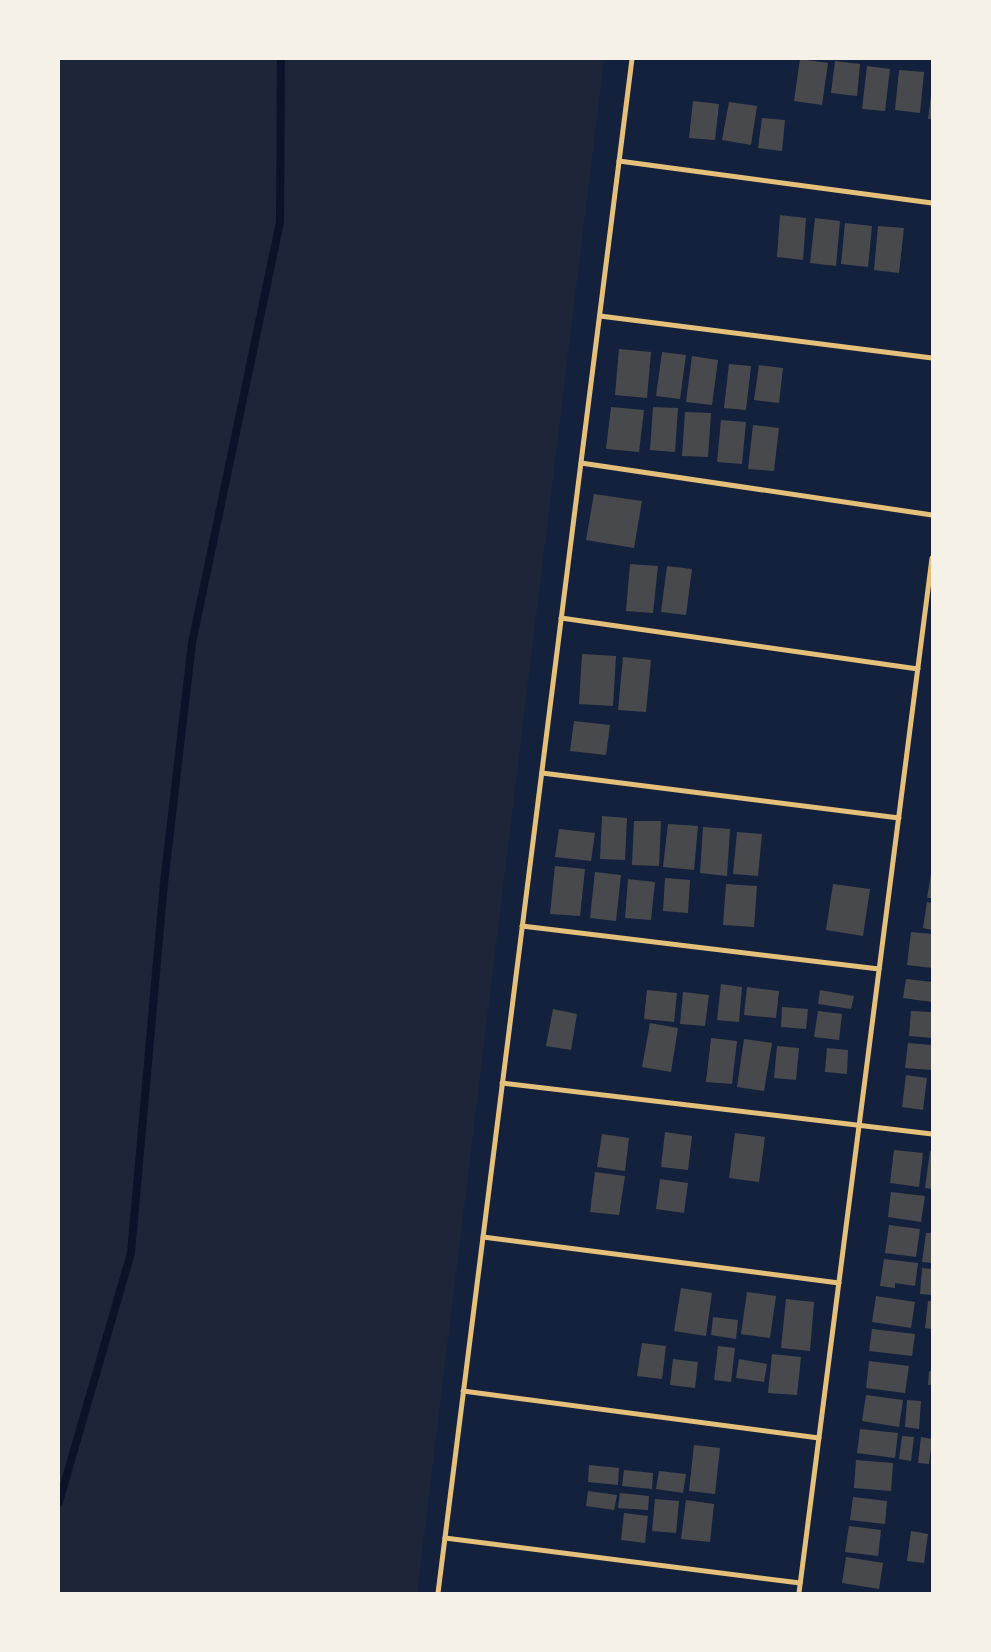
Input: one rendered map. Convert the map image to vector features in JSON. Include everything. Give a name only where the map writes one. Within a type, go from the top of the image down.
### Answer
[{"type":"street","points":[[438,1593],[632,59]]},
{"type":"street","points":[[619,161],[932,203]]},
{"type":"street","points":[[600,316],[932,358]]},
{"type":"street","points":[[581,463],[932,515]]},
{"type":"street","points":[[799,1593],[932,558]]},
{"type":"street","points":[[562,618],[918,668]]},
{"type":"street","points":[[542,773],[899,818]]},
{"type":"street","points":[[522,926],[879,969]]},
{"type":"street","points":[[502,1083],[932,1134]]},
{"type":"street","points":[[483,1237],[839,1283]]},
{"type":"street","points":[[463,1391],[819,1438]]},
{"type":"street","points":[[445,1538],[800,1583]]},
{"type":"shaded area","points":[[59,59],[604,59],[417,1593],[59,1593]]},
{"type":"building","points":[[800,59],[828,63],[822,105],[794,101]]},
{"type":"building","points":[[835,61],[860,64],[857,96],[831,93]]},
{"type":"building","points":[[867,66],[890,69],[885,111],[862,109]]},
{"type":"building","points":[[899,70],[924,72],[920,113],[895,110]]},
{"type":"building","points":[[931,95],[932,119],[928,119]]},
{"type":"building","points":[[693,101],[719,104],[715,140],[689,138]]},
{"type":"building","points":[[729,102],[757,106],[751,145],[722,140]]},
{"type":"building","points":[[762,118],[785,120],[782,151],[758,148]]},
{"type":"building","points":[[780,215],[806,218],[803,260],[777,257]]},
{"type":"building","points":[[815,218],[840,221],[836,266],[810,263]]},
{"type":"building","points":[[845,223],[872,226],[868,267],[841,264]]},
{"type":"building","points":[[878,226],[904,228],[899,273],[874,270]]},
{"type":"building","points":[[619,349],[651,352],[647,398],[615,395]]},
{"type":"building","points":[[662,352],[686,355],[680,399],[656,396]]},
{"type":"building","points":[[692,356],[718,360],[712,405],[686,402]]},
{"type":"building","points":[[729,364],[751,366],[746,410],[724,408]]},
{"type":"building","points":[[759,365],[783,368],[779,403],[754,400]]},
{"type":"building","points":[[611,407],[644,410],[639,452],[606,449]]},
{"type":"building","points":[[653,407],[678,408],[675,452],[650,450]]},
{"type":"building","points":[[685,412],[711,413],[708,457],[682,456]]},
{"type":"building","points":[[721,420],[746,422],[742,464],[717,462]]},
{"type":"building","points":[[753,425],[779,428],[774,471],[748,469]]},
{"type":"building","points":[[594,494],[642,501],[634,548],[586,540]]},
{"type":"building","points":[[630,564],[658,566],[653,613],[626,611]]},
{"type":"building","points":[[667,566],[692,569],[686,615],[661,612]]},
{"type":"building","points":[[582,654],[616,656],[613,706],[579,704]]},
{"type":"building","points":[[623,657],[651,660],[646,712],[618,710]]},
{"type":"building","points":[[574,721],[610,725],[606,755],[570,751]]},
{"type":"building","points":[[602,816],[627,818],[625,860],[600,859]]},
{"type":"building","points":[[634,821],[661,821],[659,866],[632,865]]},
{"type":"building","points":[[668,824],[698,826],[694,870],[663,867]]},
{"type":"building","points":[[703,827],[730,829],[727,876],[700,873]]},
{"type":"building","points":[[559,829],[595,833],[591,861],[555,857]]},
{"type":"building","points":[[737,832],[762,834],[758,876],[733,874]]},
{"type":"building","points":[[555,866],[585,869],[580,916],[550,914]]},
{"type":"building","points":[[595,872],[621,875],[616,921],[590,918]]},
{"type":"building","points":[[931,874],[932,898],[927,898]]},
{"type":"building","points":[[665,878],[690,880],[688,913],[663,911]]},
{"type":"building","points":[[628,879],[655,882],[651,920],[625,918]]},
{"type":"building","points":[[726,884],[757,886],[754,927],[723,925]]},
{"type":"building","points":[[833,884],[870,889],[863,936],[826,930]]},
{"type":"building","points":[[927,902],[932,903],[932,930],[923,928]]},
{"type":"building","points":[[911,932],[932,934],[932,968],[907,965]]},
{"type":"building","points":[[906,979],[932,982],[932,1002],[903,998]]},
{"type":"building","points":[[721,984],[742,987],[739,1022],[717,1020]]},
{"type":"building","points":[[747,987],[779,991],[776,1018],[744,1015]]},
{"type":"building","points":[[647,990],[677,993],[674,1022],[644,1019]]},
{"type":"building","points":[[820,990],[854,996],[851,1009],[818,1004]]},
{"type":"building","points":[[683,992],[709,995],[705,1026],[680,1024]]},
{"type":"building","points":[[782,1007],[808,1009],[806,1029],[781,1027]]},
{"type":"building","points":[[553,1009],[577,1014],[571,1050],[546,1046]]},
{"type":"building","points":[[818,1011],[842,1014],[839,1040],[814,1037]]},
{"type":"building","points":[[911,1011],[932,1012],[932,1038],[909,1036]]},
{"type":"building","points":[[650,1023],[678,1028],[671,1072],[642,1067]]},
{"type":"building","points":[[711,1038],[737,1041],[732,1084],[706,1082]]},
{"type":"building","points":[[744,1039],[772,1043],[764,1091],[737,1087]]},
{"type":"building","points":[[908,1043],[932,1045],[932,1070],[905,1068]]},
{"type":"building","points":[[777,1046],[799,1048],[796,1080],[774,1078]]},
{"type":"building","points":[[827,1048],[848,1050],[847,1074],[825,1072]]},
{"type":"building","points":[[906,1075],[927,1078],[923,1110],[902,1107]]},
{"type":"building","points":[[665,1132],[692,1136],[688,1170],[661,1167]]},
{"type":"building","points":[[735,1133],[765,1137],[759,1182],[729,1178]]},
{"type":"building","points":[[602,1134],[629,1138],[625,1171],[597,1167]]},
{"type":"building","points":[[894,1150],[923,1153],[919,1187],[890,1183]]},
{"type":"building","points":[[930,1151],[932,1152],[932,1189],[925,1188]]},
{"type":"building","points":[[595,1172],[625,1176],[619,1215],[590,1212]]},
{"type":"building","points":[[660,1179],[688,1183],[684,1213],[656,1209]]},
{"type":"building","points":[[891,1192],[925,1196],[921,1222],[888,1217]]},
{"type":"building","points":[[889,1225],[920,1229],[916,1257],[885,1253]]},
{"type":"building","points":[[926,1233],[932,1233],[932,1263],[922,1262]]},
{"type":"building","points":[[884,1259],[918,1263],[915,1286],[895,1283],[895,1288],[880,1286]]},
{"type":"building","points":[[922,1268],[932,1269],[932,1295],[920,1294]]},
{"type":"building","points":[[681,1288],[712,1293],[706,1336],[674,1331]]},
{"type":"building","points":[[747,1292],[776,1296],[770,1338],[741,1334]]},
{"type":"building","points":[[876,1296],[915,1302],[911,1328],[872,1322]]},
{"type":"building","points":[[786,1299],[814,1302],[810,1351],[781,1348]]},
{"type":"building","points":[[928,1301],[932,1301],[932,1329],[925,1328]]},
{"type":"building","points":[[713,1317],[738,1320],[736,1339],[711,1335]]},
{"type":"building","points":[[872,1329],[915,1334],[912,1356],[869,1351]]},
{"type":"building","points":[[642,1343],[666,1346],[662,1379],[637,1376]]},
{"type":"building","points":[[718,1346],[735,1348],[731,1382],[714,1380]]},
{"type":"building","points":[[772,1354],[801,1357],[797,1395],[768,1393]]},
{"type":"building","points":[[673,1359],[698,1362],[695,1388],[670,1385]]},
{"type":"building","points":[[739,1359],[767,1364],[764,1382],[736,1378]]},
{"type":"building","points":[[869,1361],[909,1366],[905,1393],[866,1388]]},
{"type":"building","points":[[929,1371],[932,1371],[932,1385],[928,1385]]},
{"type":"building","points":[[866,1395],[903,1400],[899,1427],[862,1421]]},
{"type":"building","points":[[907,1400],[921,1401],[919,1429],[905,1427]]},
{"type":"building","points":[[860,1429],[898,1433],[895,1458],[857,1453]]},
{"type":"building","points":[[902,1436],[914,1437],[911,1461],[899,1459]]},
{"type":"building","points":[[921,1437],[932,1439],[929,1464],[918,1463]]},
{"type":"building","points":[[694,1445],[720,1448],[715,1494],[689,1491]]},
{"type":"building","points":[[856,1460],[893,1463],[891,1491],[854,1488]]},
{"type":"building","points":[[589,1465],[619,1468],[618,1485],[588,1482]]},
{"type":"building","points":[[624,1470],[653,1473],[652,1489],[622,1486]]},
{"type":"building","points":[[659,1471],[686,1474],[683,1493],[656,1489]]},
{"type":"building","points":[[588,1491],[617,1495],[614,1510],[586,1506]]},
{"type":"building","points":[[620,1493],[649,1496],[648,1510],[618,1508]]},
{"type":"building","points":[[853,1497],[887,1501],[885,1524],[850,1520]]},
{"type":"building","points":[[655,1499],[679,1501],[676,1533],[652,1531]]},
{"type":"building","points":[[686,1500],[714,1504],[710,1542],[681,1539]]},
{"type":"building","points":[[624,1513],[648,1516],[645,1543],[621,1540]]},
{"type":"building","points":[[849,1526],[881,1530],[878,1556],[845,1552]]},
{"type":"building","points":[[911,1531],[928,1534],[924,1563],[907,1561]]},
{"type":"building","points":[[846,1557],[883,1563],[879,1589],[842,1583]]},
{"type":"waterway","points":[[59,1502],[131,1253],[164,883],[192,643],[280,222],[281,59]]}]
